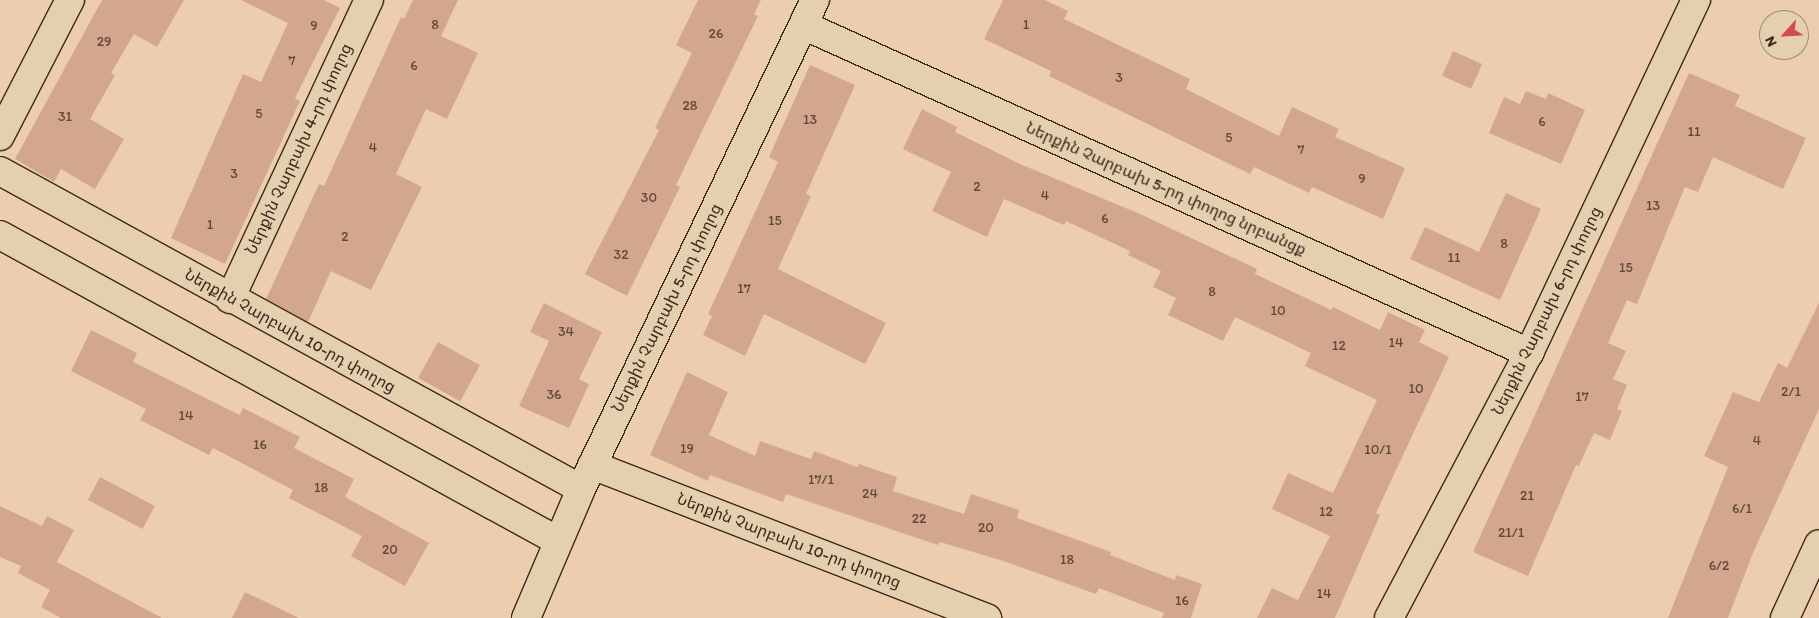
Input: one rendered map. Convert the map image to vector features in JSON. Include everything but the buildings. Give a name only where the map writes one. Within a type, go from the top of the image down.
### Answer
[{"type":"street","points":[[0,136],[70,0]]},
{"type":"street","name":"Ներքին Չարբախ 4-րդ փողոց","points":[[230,298],[369,0]]},
{"type":"street","name":"Ներքին Չարբախ 5-րդ փողոց","points":[[526,618],[586,477],[815,0]]},
{"type":"street","name":"Ներքին Չարբախ 6-րդ փողոց","points":[[1390,618],[1529,353],[1696,0]]},
{"type":"street","name":"Ներքին Չարբախ 5-րդ փողոց նրբանցք","points":[[803,25],[1529,353]]},
{"type":"street","name":"Ներքին Չարբախ 10-րդ փողոց","points":[[0,171],[230,298],[586,477],[986,618]]},
{"type":"street","points":[[0,235],[558,541]]},
{"type":"street","points":[[1785,618],[1819,544]]}]
